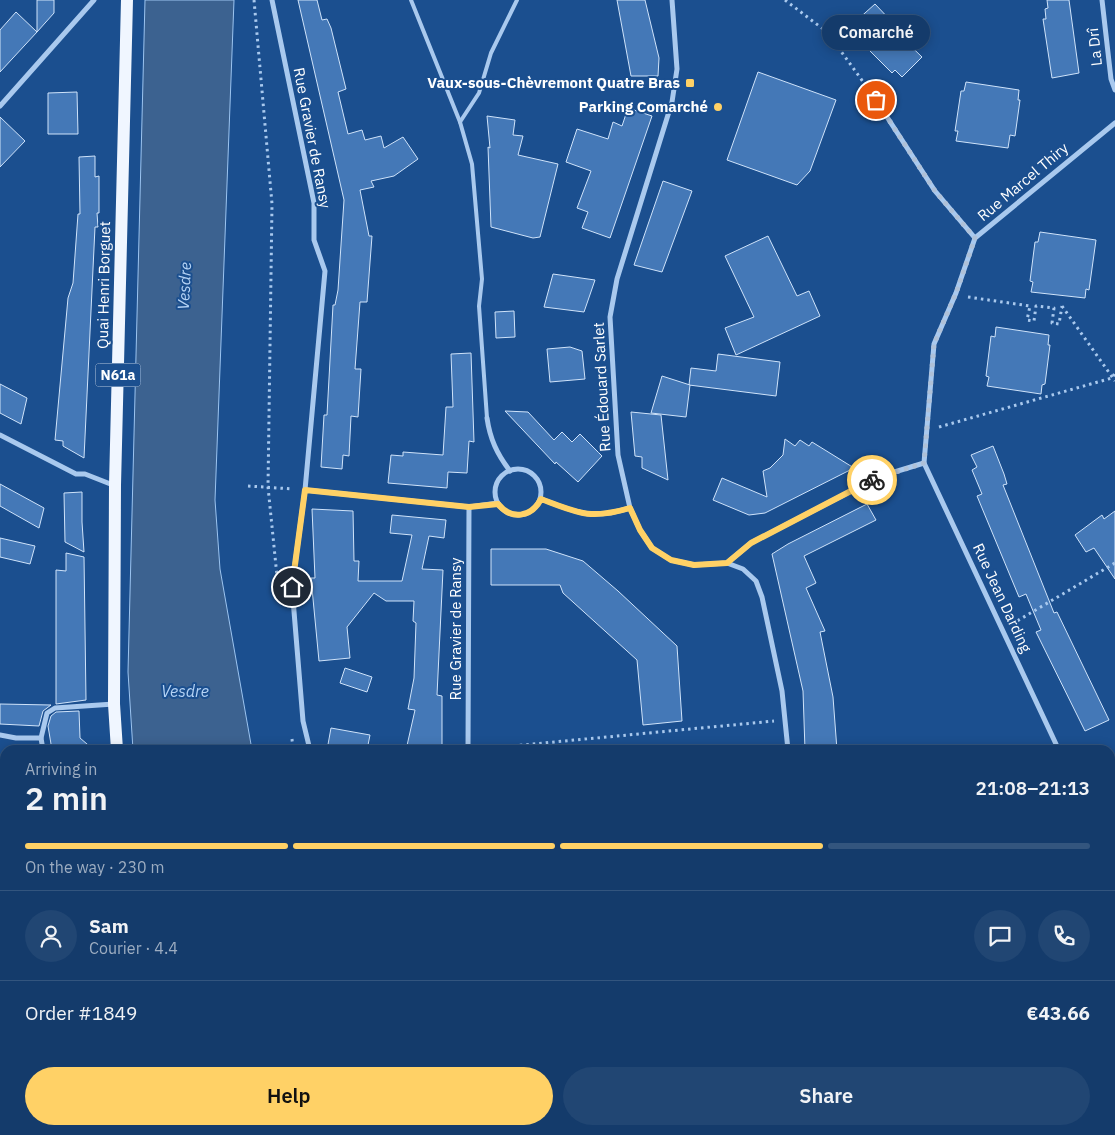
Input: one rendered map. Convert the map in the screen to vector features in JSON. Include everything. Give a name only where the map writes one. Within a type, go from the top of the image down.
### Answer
[{"type":"main road","name":"Quai Henri Borguet","points":[[117,745],[114,704],[115,485],[127,0]]},
{"type":"street","points":[[0,106],[94,0]]},
{"type":"street","name":"Rue Gravier de Ransy","points":[[272,0],[314,203],[314,240],[326,271],[305,490],[292,587],[303,721],[309,745]]},
{"type":"street","name":"Rue Édouard Sarlet","points":[[672,0],[677,68],[672,102],[616,279],[610,318],[615,433],[630,508],[640,530],[652,548],[671,560],[694,565],[727,563]]},
{"type":"street","name":"La Drî","points":[[1102,0],[1111,79],[1115,90]]},
{"type":"street","points":[[876,100],[935,191],[975,238]]},
{"type":"street","name":"Rue Marcel Thiry","points":[[924,463],[934,344],[956,293],[975,238],[1115,123]]},
{"type":"street","points":[[486,418],[497,454],[510,471]]},
{"type":"street","points":[[0,435],[76,474],[85,474],[115,485]]},
{"type":"street","points":[[788,745],[782,691],[762,596],[756,581],[743,569],[727,563],[751,543],[870,481],[924,463]]},
{"type":"street","name":"Rue Jean Darding","points":[[924,463],[1056,744]]},
{"type":"street","points":[[524,470],[531,473],[540,484],[541,499],[532,511],[525,515],[509,514],[498,504],[496,488],[498,481],[510,471],[524,470]]},
{"type":"street","points":[[305,490],[469,507],[498,504]]},
{"type":"street","points":[[541,499],[575,512],[605,515],[630,508]]},
{"type":"street","name":"Rue Gravier de Ransy","points":[[468,745],[469,507]]},
{"type":"street","points":[[42,745],[41,738],[47,713],[55,708],[114,704]]},
{"type":"street","points":[[0,736],[41,738]]},
{"type":"lane","points":[[411,0],[460,122],[472,164],[482,279],[479,306],[486,418]]},
{"type":"lane","points":[[460,122],[479,93],[491,53],[517,0]]},
{"type":"path","points":[[254,0],[272,204],[268,487],[278,594]]},
{"type":"path","points":[[785,0],[826,32],[876,100]]},
{"type":"path","points":[[956,293],[972,298],[1030,306],[1027,320],[1034,321],[1036,306],[1054,308],[1052,323],[1059,324],[1062,306],[1113,379]]},
{"type":"path","points":[[1113,379],[1115,373]]},
{"type":"path","points":[[926,426],[943,427],[1113,379]]},
{"type":"path","points":[[248,486],[305,490]]},
{"type":"path","points":[[1002,628],[1115,563]]},
{"type":"path","points":[[521,745],[785,720]]},
{"type":"path","points":[[291,730],[292,745]]},
{"type":"water","name":"Vesdre","points":[[145,0],[234,0],[215,500],[220,569],[251,745],[133,745],[128,672]]},
{"type":"building","points":[[37,0],[54,0],[54,13],[37,32]]},
{"type":"building","points":[[298,0],[317,0],[322,20],[327,19],[331,28],[346,89],[338,92],[348,134],[362,130],[365,140],[381,136],[384,148],[403,137],[418,159],[394,176],[371,181],[374,187],[360,190],[369,236],[372,236],[367,302],[360,302],[355,369],[361,369],[358,417],[351,416],[349,456],[343,455],[342,469],[321,467],[324,415],[327,415],[333,305],[335,305],[338,290],[344,200]]},
{"type":"building","points":[[617,0],[645,0],[659,58],[658,76],[631,76]]},
{"type":"building","points":[[1047,0],[1069,0],[1079,73],[1052,78],[1043,19],[1046,19],[1045,9],[1048,8]]},
{"type":"building","points":[[875,4],[893,23],[890,26],[922,57],[902,77],[895,70],[892,73],[866,47],[863,49],[846,30]]},
{"type":"building","points":[[16,12],[37,32],[0,72],[0,30]]},
{"type":"building","points":[[758,72],[836,100],[810,171],[797,185],[727,160]]},
{"type":"building","points":[[966,82],[1019,90],[1018,100],[1020,100],[1015,136],[1010,135],[1008,148],[956,141],[958,131],[955,131],[961,91],[964,91]]},
{"type":"building","points":[[77,92],[78,134],[48,134],[48,93]]},
{"type":"building","points":[[628,108],[652,116],[610,238],[582,228],[588,212],[577,208],[591,171],[566,162],[577,129],[608,139],[613,122],[622,126]]},
{"type":"building","points":[[487,116],[515,120],[513,135],[523,136],[518,155],[558,164],[540,237],[533,238],[491,227],[488,147],[490,148]]},
{"type":"building","points":[[0,117],[25,141],[0,167]]},
{"type":"building","points":[[95,156],[95,177],[99,176],[99,213],[97,213],[98,227],[95,227],[84,458],[63,446],[63,441],[55,440],[68,298],[73,283],[78,214],[80,214],[79,157]]},
{"type":"building","points":[[663,181],[692,191],[662,272],[634,265]]},
{"type":"building","points":[[1040,232],[1096,240],[1089,290],[1086,289],[1085,298],[1031,292],[1033,282],[1030,281],[1035,242],[1038,242]]},
{"type":"building","points":[[768,236],[797,296],[809,291],[820,316],[736,355],[725,328],[754,317],[725,256]]},
{"type":"building","points":[[553,274],[595,280],[584,312],[544,307]]},
{"type":"building","points":[[514,311],[515,337],[496,338],[495,312]]},
{"type":"building","points":[[996,327],[1049,335],[1048,345],[1050,345],[1045,384],[1042,385],[1041,394],[987,386],[989,377],[986,376],[991,336],[995,337]]},
{"type":"building","points":[[570,347],[582,351],[585,379],[550,382],[547,349]]},
{"type":"building","points":[[471,353],[474,442],[469,441],[467,473],[448,472],[447,488],[388,483],[391,455],[403,456],[403,452],[443,455],[446,407],[453,407],[451,354]]},
{"type":"building","points":[[718,354],[780,362],[776,396],[689,385],[691,368],[716,371]]},
{"type":"building","points":[[662,376],[690,385],[686,417],[651,413]]},
{"type":"building","points":[[0,384],[27,398],[21,424],[0,413]]},
{"type":"building","points":[[505,411],[528,412],[554,440],[562,432],[572,442],[580,434],[602,456],[578,482],[556,462],[555,464]]},
{"type":"building","points":[[631,412],[661,415],[668,480],[642,468],[642,457],[635,456]]},
{"type":"building","points":[[785,439],[795,446],[800,440],[809,446],[812,442],[854,468],[765,513],[749,515],[713,500],[722,478],[767,497],[763,471],[770,468],[783,455]]},
{"type":"building","points":[[993,446],[1007,484],[1003,485],[1054,613],[1057,612],[1109,720],[1085,731],[1036,632],[1041,630],[1026,594],[1019,597],[977,496],[982,494],[972,470],[977,467],[971,455]]},
{"type":"building","points":[[0,484],[44,508],[39,528],[0,506]]},
{"type":"building","points":[[82,492],[84,552],[65,542],[64,493]]},
{"type":"building","points":[[867,504],[876,520],[804,556],[816,583],[806,588],[825,631],[820,632],[833,697],[837,745],[805,745],[803,691],[772,554]]},
{"type":"building","points":[[312,509],[353,511],[354,561],[359,561],[358,581],[402,581],[412,535],[390,533],[392,515],[446,520],[444,538],[429,536],[422,569],[443,570],[437,695],[442,696],[442,745],[407,745],[415,710],[408,709],[414,678],[416,623],[413,621],[414,601],[386,601],[374,593],[347,627],[350,658],[319,661],[311,578],[315,578]]},
{"type":"building","points":[[1115,511],[1115,579],[1094,548],[1086,552],[1075,535],[1102,515],[1104,519]]},
{"type":"building","points":[[0,538],[35,546],[30,564],[0,557]]},
{"type":"building","points":[[491,549],[546,549],[583,561],[618,591],[677,646],[682,721],[643,725],[637,660],[563,593],[560,585],[491,585]]},
{"type":"building","points":[[66,553],[84,557],[86,700],[56,704],[56,570],[66,571]]},
{"type":"building","points":[[345,668],[372,677],[367,692],[340,683]]},
{"type":"building","points":[[0,704],[51,705],[43,711],[39,726],[0,724]]},
{"type":"building","points":[[79,711],[80,738],[88,745],[51,745],[48,726],[51,716],[56,712]]},
{"type":"building","points":[[331,728],[370,735],[368,745],[328,745]]},
{"type":"way so far","points":[[872,480],[924,463],[934,344],[956,293],[975,238],[935,191],[876,100]]},
{"type":"place","name":"Vaux-sous-Chèvremont Quatre Bras","points":[[690,83]]},
{"type":"place","name":"Comarché","points":[[876,100]]},
{"type":"place","name":"Parking Comarché","points":[[718,107]]},
{"type":"route","points":[[292,587],[305,490],[469,507],[498,504],[509,514],[517,515],[525,515],[532,511],[541,499],[575,512],[590,514],[605,515],[630,508],[640,530],[652,548],[671,560],[694,565],[727,563],[751,543],[872,480]]}]
